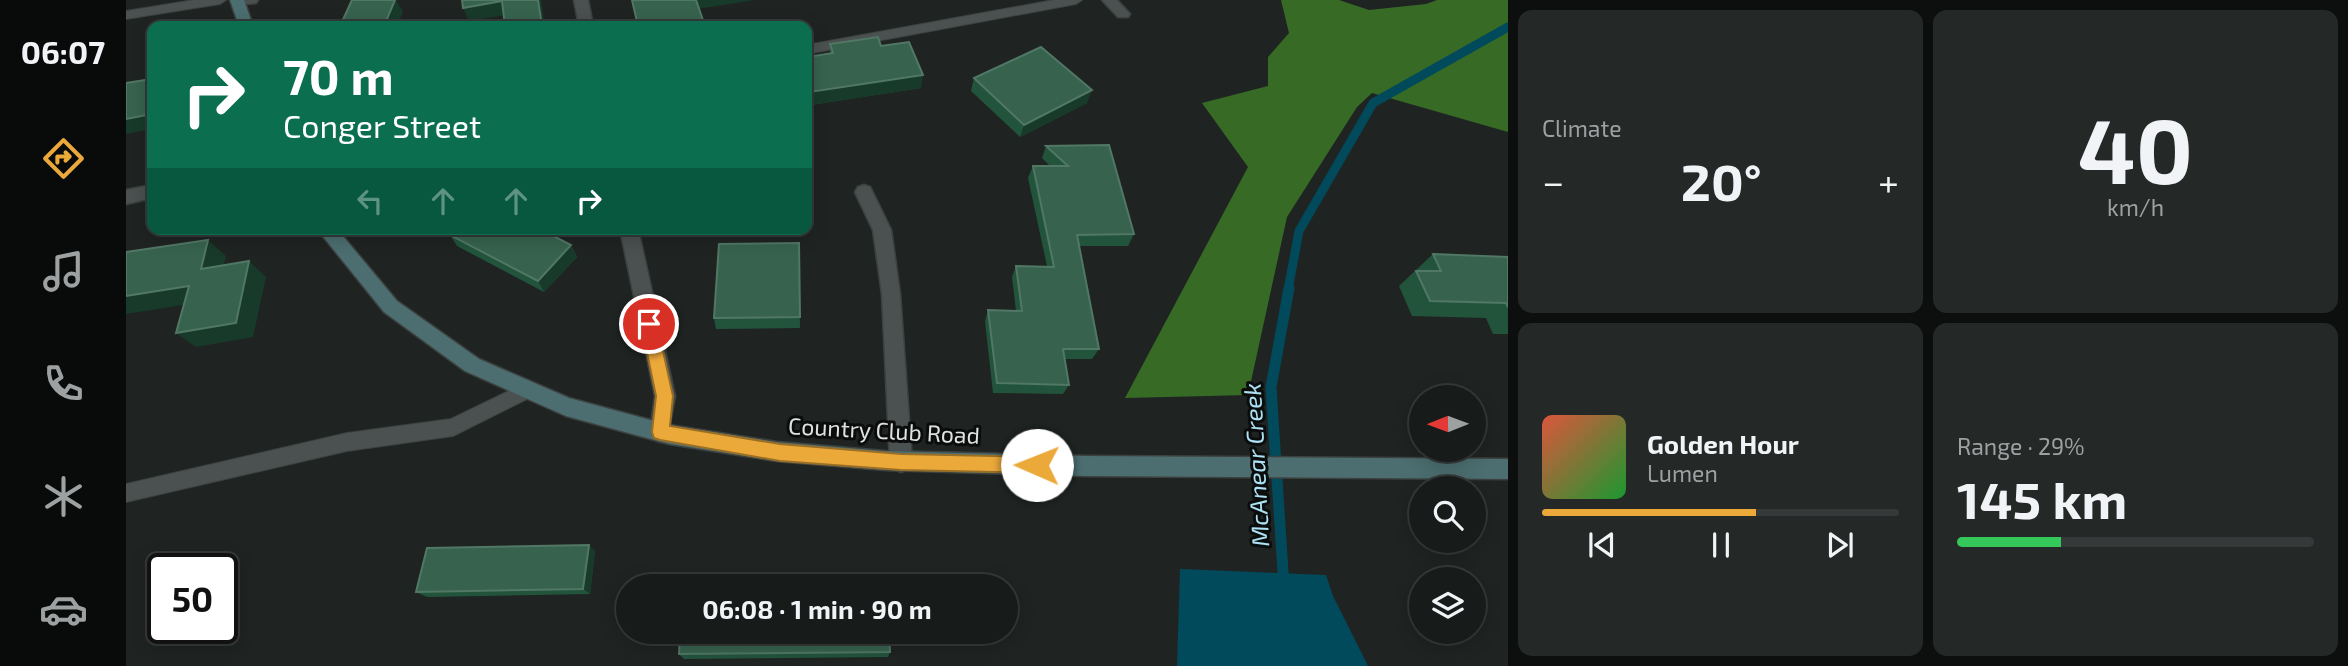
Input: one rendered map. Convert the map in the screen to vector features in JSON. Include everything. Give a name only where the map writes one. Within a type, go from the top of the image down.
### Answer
[{"type":"main road","points":[[242,1],[245,21]]},
{"type":"main road","name":"Country Club Road","points":[[331,235],[347,262],[408,321],[448,353],[525,391],[574,409],[660,432],[780,452],[901,462],[1508,469]]},
{"type":"street","points":[[581,0],[585,21]]},
{"type":"street","points":[[1109,0],[1123,14]]},
{"type":"street","points":[[126,197],[147,192]]},
{"type":"street","points":[[864,192],[883,230],[891,294],[901,462]]},
{"type":"street","points":[[630,235],[665,396],[660,432]]},
{"type":"lane","points":[[126,15],[220,0]]},
{"type":"lane","points":[[812,49],[1076,0]]},
{"type":"lane","points":[[126,492],[347,442],[453,427],[525,391]]},
{"type":"green space","points":[[1281,0],[1339,0],[1369,10],[1426,4],[1437,0],[1508,0],[1508,132],[1372,93],[1357,107],[1287,217],[1248,395],[1125,398],[1248,167],[1202,103],[1268,86],[1268,57],[1289,33]]},
{"type":"water","points":[[1180,569],[1326,575],[1333,596],[1368,666],[1177,666]]},
{"type":"building","points":[[352,0],[395,0],[386,21],[342,21]]},
{"type":"building","points":[[462,0],[538,0],[541,21],[504,21],[502,1],[463,8]]},
{"type":"building","points":[[632,0],[696,0],[703,21],[637,21]]},
{"type":"building","points":[[878,37],[881,46],[909,42],[923,75],[812,92],[812,56],[833,53],[830,44]]},
{"type":"building","points":[[1041,47],[1092,90],[1024,125],[974,78]]},
{"type":"building","points":[[147,80],[147,115],[126,119],[126,83]]},
{"type":"building","points":[[1109,145],[1134,234],[1077,235],[1099,349],[1063,349],[1069,385],[997,383],[988,310],[1022,311],[1016,266],[1054,267],[1033,166],[1068,166],[1046,146]]},
{"type":"building","points":[[450,235],[552,235],[571,245],[538,281]]},
{"type":"building","points":[[208,240],[201,269],[249,261],[236,323],[176,333],[189,286],[126,296],[126,252]]},
{"type":"building","points":[[799,243],[800,317],[714,318],[719,244]]},
{"type":"building","points":[[1433,254],[1508,257],[1508,307],[1506,303],[1430,301],[1416,271],[1441,271]]},
{"type":"building","points":[[589,545],[583,589],[416,592],[427,548]]},
{"type":"building","points":[[679,644],[890,644],[890,652],[679,654]]},
{"type":"waterway","name":"McAnear Creek","points":[[1288,290],[1299,231],[1373,103],[1508,27]]},
{"type":"waterway","name":"McAnear Creek","points":[[1284,587],[1271,387],[1289,288]]},
{"type":"route","points":[[649,324],[665,396],[660,432],[780,452],[901,462],[1037,465]]}]
